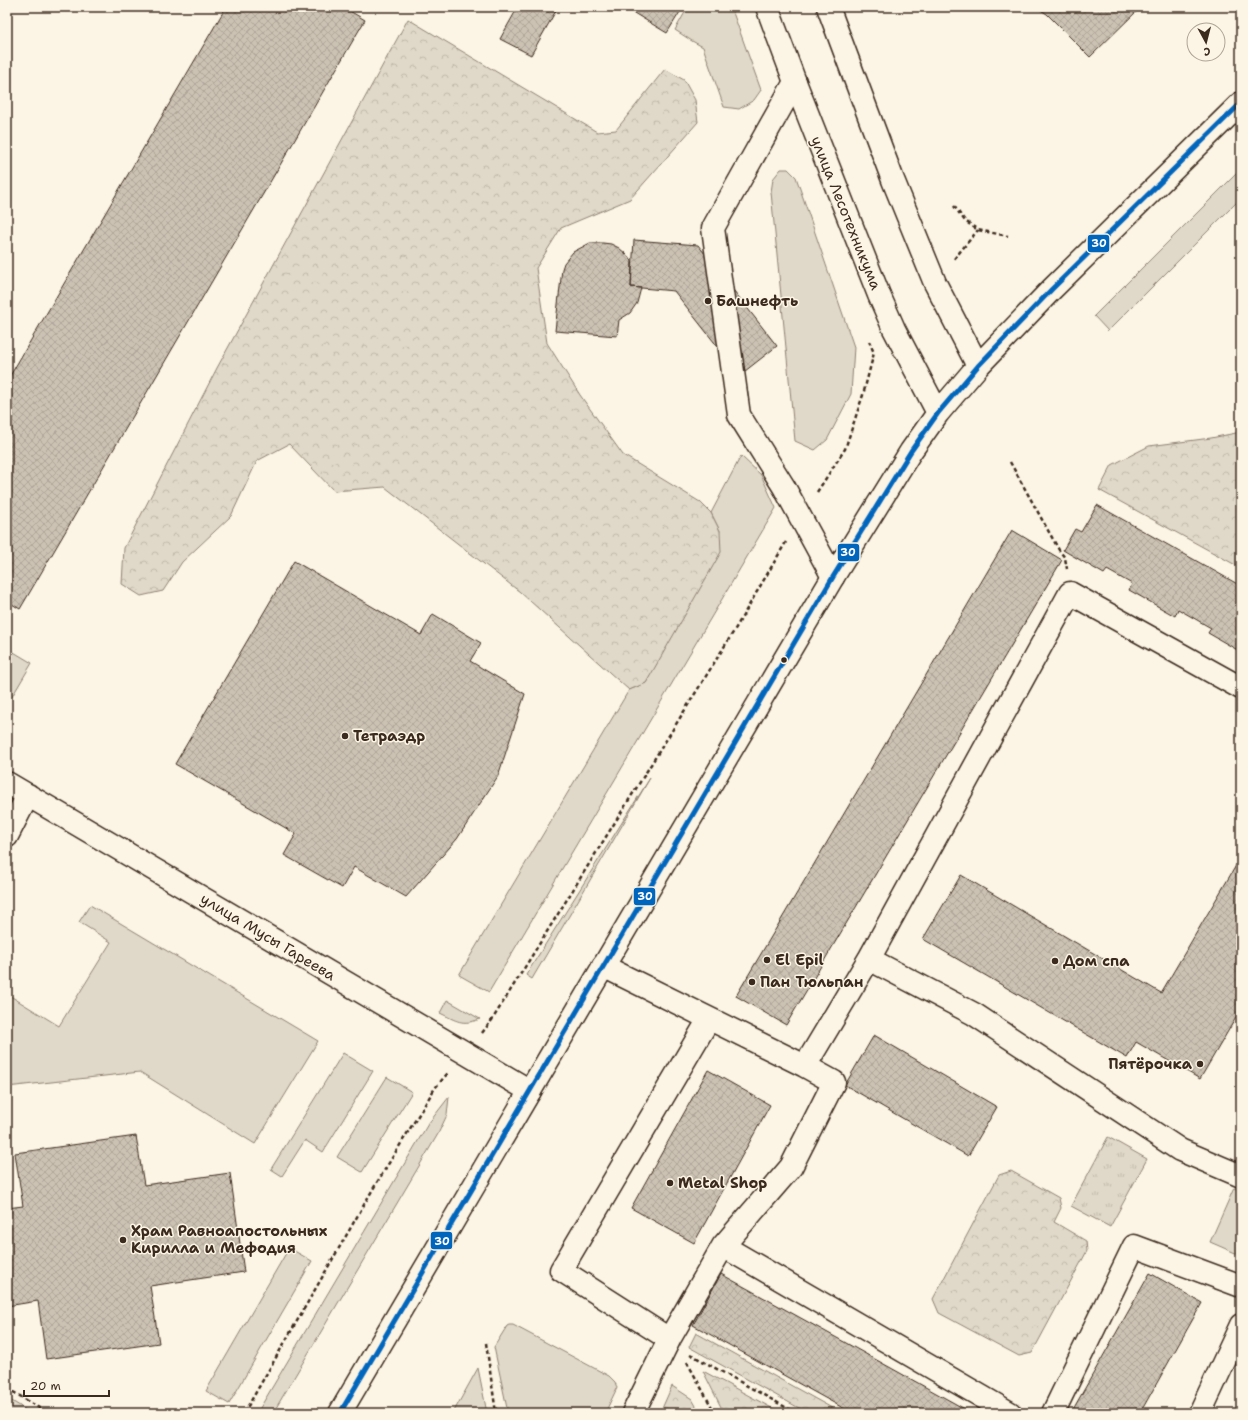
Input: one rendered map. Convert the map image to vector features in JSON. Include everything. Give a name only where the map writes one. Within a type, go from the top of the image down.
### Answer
[{"type":"main road","name":"улица Лесотехникума","points":[[767,7],[879,295],[894,329],[938,412]]},
{"type":"main road","points":[[828,7],[893,180],[935,283],[978,366]]},
{"type":"main road","points":[[795,82],[713,228],[739,415],[784,487],[833,577]]},
{"type":"main road","points":[[340,1413],[833,577],[910,451],[938,412],[978,366],[1058,283],[1241,103]]},
{"type":"main road","points":[[805,1066],[869,958],[1070,593],[1241,688]]},
{"type":"main road","name":"улица Мусы Гареева","points":[[7,783],[530,1091]]},
{"type":"main road","points":[[7,836],[28,795]]},
{"type":"main road","points":[[869,958],[974,1014],[1180,1150],[1241,1176]]},
{"type":"main road","points":[[603,966],[805,1066],[834,1082],[791,1167],[723,1246],[673,1342],[633,1413]]},
{"type":"main road","points":[[673,1342],[561,1270],[709,1019]]},
{"type":"main road","points":[[723,1246],[1010,1413]]},
{"type":"main road","points":[[1053,1413],[1134,1246],[1241,1286]]},
{"type":"main road","points":[[1200,1413],[1241,1325]]},
{"type":"path","points":[[954,206],[965,221],[978,230],[1008,236]]},
{"type":"path","points":[[244,1413],[370,1196],[435,1088],[492,1020],[734,631],[800,517],[845,449],[863,394],[874,353],[868,339]]},
{"type":"path","points":[[1010,462],[1059,550],[1065,558],[1070,593]]},
{"type":"path","points":[[673,1342],[715,1413]]},
{"type":"path","points":[[673,1342],[796,1413]]},
{"type":"path","points":[[486,1343],[496,1413]]},
{"type":"path","points":[[7,1388],[46,1413]]},
{"type":"green space","points":[[688,7],[731,7],[761,90],[754,100],[739,109],[724,107],[703,47],[675,30]]},
{"type":"green space","points":[[408,19],[597,132],[616,130],[665,69],[684,80],[695,100],[698,122],[630,199],[561,228],[536,268],[547,343],[580,395],[623,455],[700,502],[711,513],[720,531],[721,552],[646,683],[629,690],[520,592],[385,487],[334,491],[289,444],[257,461],[231,516],[182,562],[163,591],[141,596],[122,584],[124,548],[217,368]]},
{"type":"green space","points":[[781,169],[788,169],[796,177],[854,347],[851,394],[827,440],[815,450],[795,441],[771,192],[773,179]]},
{"type":"green space","points":[[1241,169],[1241,198],[1108,331],[1094,316]]},
{"type":"green space","points":[[1241,432],[1241,568],[1099,490],[1112,465],[1149,446],[1211,438]]},
{"type":"green space","points":[[741,456],[761,475],[776,508],[489,992],[459,975],[629,690],[646,683],[720,531],[711,513]]},
{"type":"green space","points":[[7,648],[32,663],[7,705]]},
{"type":"green space","points":[[650,778],[532,979],[526,975]]},
{"type":"green space","points":[[90,905],[318,1041],[255,1144],[140,1072],[7,1087],[7,994],[59,1026],[111,942],[79,922]]},
{"type":"green space","points":[[447,1000],[480,1019],[469,1022],[460,1022],[440,1013]]},
{"type":"green space","points":[[343,1053],[373,1071],[323,1152],[305,1140],[282,1176],[271,1169]]},
{"type":"green space","points":[[387,1077],[412,1092],[362,1172],[337,1157]]},
{"type":"green space","points":[[449,1097],[447,1115],[438,1134],[273,1413],[257,1413],[428,1124]]},
{"type":"green space","points":[[1108,1137],[1147,1159],[1110,1227],[1071,1206]]},
{"type":"green space","points":[[1011,1171],[1059,1198],[1061,1208],[1054,1222],[1086,1241],[1087,1251],[1032,1353],[1019,1356],[939,1313],[933,1299],[999,1175]]},
{"type":"green space","points":[[1234,1188],[1241,1191],[1240,1255],[1210,1242]]},
{"type":"green space","points":[[289,1248],[312,1261],[229,1404],[206,1391]]},
{"type":"green space","points":[[509,1325],[513,1325],[609,1376],[615,1382],[617,1388],[605,1413],[508,1413],[494,1347]]},
{"type":"green space","points":[[696,1333],[841,1413],[808,1413],[689,1347]]},
{"type":"green space","points":[[478,1368],[487,1413],[453,1413]]},
{"type":"green space","points":[[703,1371],[781,1413],[724,1413]]},
{"type":"green space","points":[[672,1386],[692,1399],[700,1413],[660,1413]]},
{"type":"green space","points":[[7,1398],[31,1413],[7,1413]]},
{"type":"building","points":[[226,7],[343,7],[365,20],[20,609],[7,601],[7,381]]},
{"type":"building","points":[[518,7],[558,7],[531,55],[500,39]]},
{"type":"building","points":[[624,7],[683,7],[667,33]]},
{"type":"building","points":[[1036,7],[1141,7],[1090,57],[1047,14]]},
{"type":"building","points":[[634,240],[698,245],[777,346],[740,375],[674,291],[631,287]]},
{"type":"building","points":[[590,243],[611,244],[626,254],[632,261],[631,287],[641,288],[637,303],[630,313],[619,320],[617,336],[555,331],[564,263],[573,252]]},
{"type":"building","points":[[1097,505],[1241,586],[1241,652],[1208,633],[1211,628],[1178,609],[1175,616],[1129,590],[1132,584],[1107,570],[1104,574],[1063,550],[1075,529],[1081,532]]},
{"type":"building","points":[[1012,530],[1062,560],[786,1025],[736,996]]},
{"type":"building","points":[[294,561],[421,635],[433,614],[481,643],[470,661],[525,694],[498,776],[457,839],[406,897],[354,867],[342,888],[284,855],[296,834],[175,764]]},
{"type":"building","points":[[1241,857],[1241,1009],[1200,1079],[1136,1042],[1127,1058],[923,939],[961,875],[1161,993]]},
{"type":"building","points":[[874,1035],[997,1107],[968,1156],[845,1085]]},
{"type":"building","points":[[708,1070],[770,1105],[694,1243],[631,1208]]},
{"type":"building","name":"Храм Равноапостольных Кирилла и Мефодия","points":[[136,1136],[144,1185],[230,1173],[244,1272],[150,1286],[159,1343],[46,1359],[38,1301],[7,1306],[7,1208],[23,1206],[15,1153]]},
{"type":"building","points":[[1150,1273],[1202,1303],[1140,1413],[1071,1413]]},
{"type":"building","points":[[721,1274],[972,1413],[852,1413],[693,1325]]},
{"type":"transit line","name":"30","points":[[340,1413],[833,577],[911,451],[938,413],[978,366],[1052,289],[1241,103]]},
{"type":"place","name":"Башнефть","points":[[708,301]]},
{"type":"place","name":"Тетраэдр","points":[[345,736]]},
{"type":"place","name":"El Epil","points":[[767,960]]},
{"type":"place","name":"Дом спа","points":[[1055,961]]},
{"type":"place","name":"Пан Тюльпан","points":[[752,982]]},
{"type":"place","name":"Пятёрочка","points":[[1200,1064]]},
{"type":"place","name":"Metal Shop","points":[[670,1183]]},
{"type":"place","name":"Храм Равноапостольных Кирилла и Мефодия","points":[[123,1240]]}]
